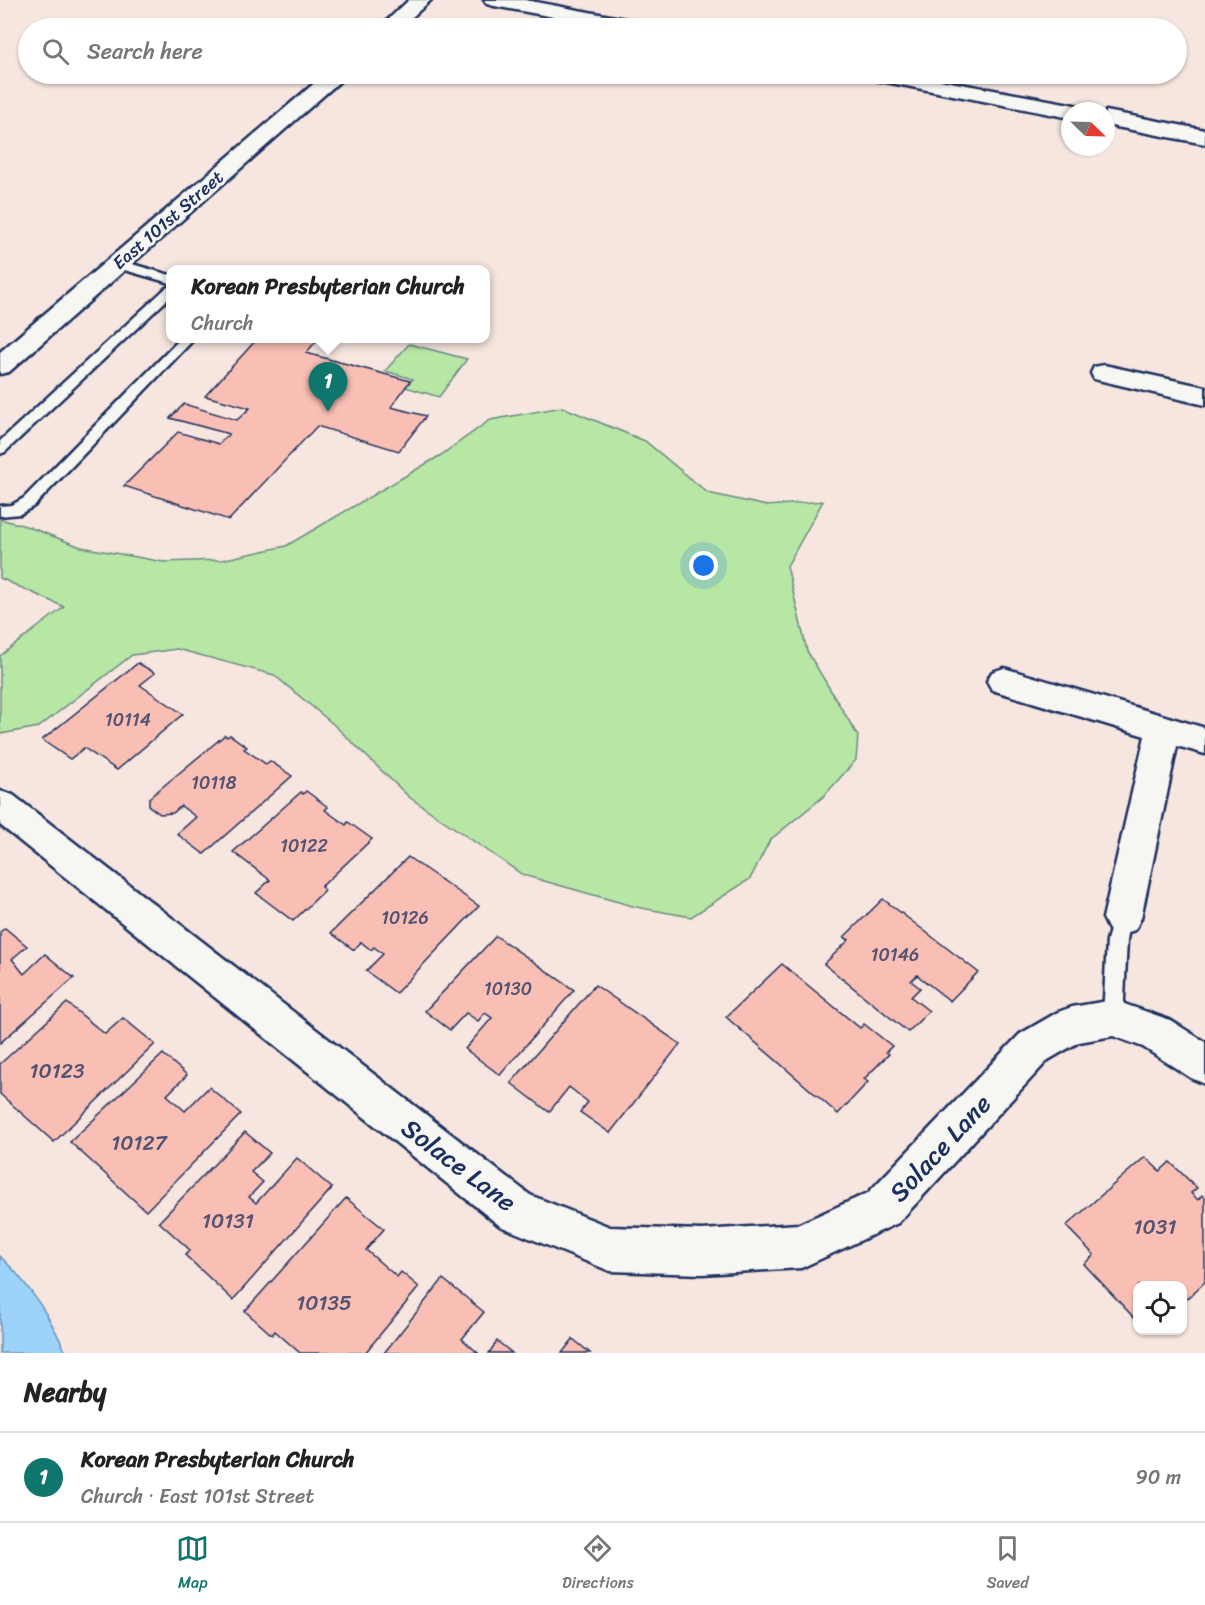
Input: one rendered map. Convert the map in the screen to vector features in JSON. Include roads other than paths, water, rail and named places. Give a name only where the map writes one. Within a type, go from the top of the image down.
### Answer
[{"type":"street","points":[[400,18],[421,0]]},
{"type":"street","points":[[494,0],[589,18]]},
{"type":"street","name":"East 101st Street","points":[[0,366],[325,84]]},
{"type":"street","points":[[928,84],[1061,109]]},
{"type":"street","points":[[1115,120],[1205,137]]},
{"type":"street","points":[[1104,373],[1205,396]]},
{"type":"street","points":[[1004,681],[1205,741]]},
{"type":"street","points":[[1122,918],[1164,729]]},
{"type":"street","name":"Solace Lane","points":[[0,805],[515,1211],[610,1249],[702,1252],[801,1246],[883,1209],[1034,1047],[1072,1025],[1113,1018]]},
{"type":"street","points":[[1113,1018],[1156,1033],[1205,1065]]},
{"type":"lane","points":[[118,264],[166,278]]},
{"type":"lane","points":[[0,449],[166,296]]},
{"type":"lane","points":[[0,511],[15,510],[29,502],[185,343]]},
{"type":"lane","points":[[1113,1018],[1117,940],[1122,918]]},
{"type":"water","points":[[0,1256],[38,1301],[66,1353],[0,1353]]},
{"type":"place","name":"Korean Presbyterian Church","points":[[328,412]]}]
